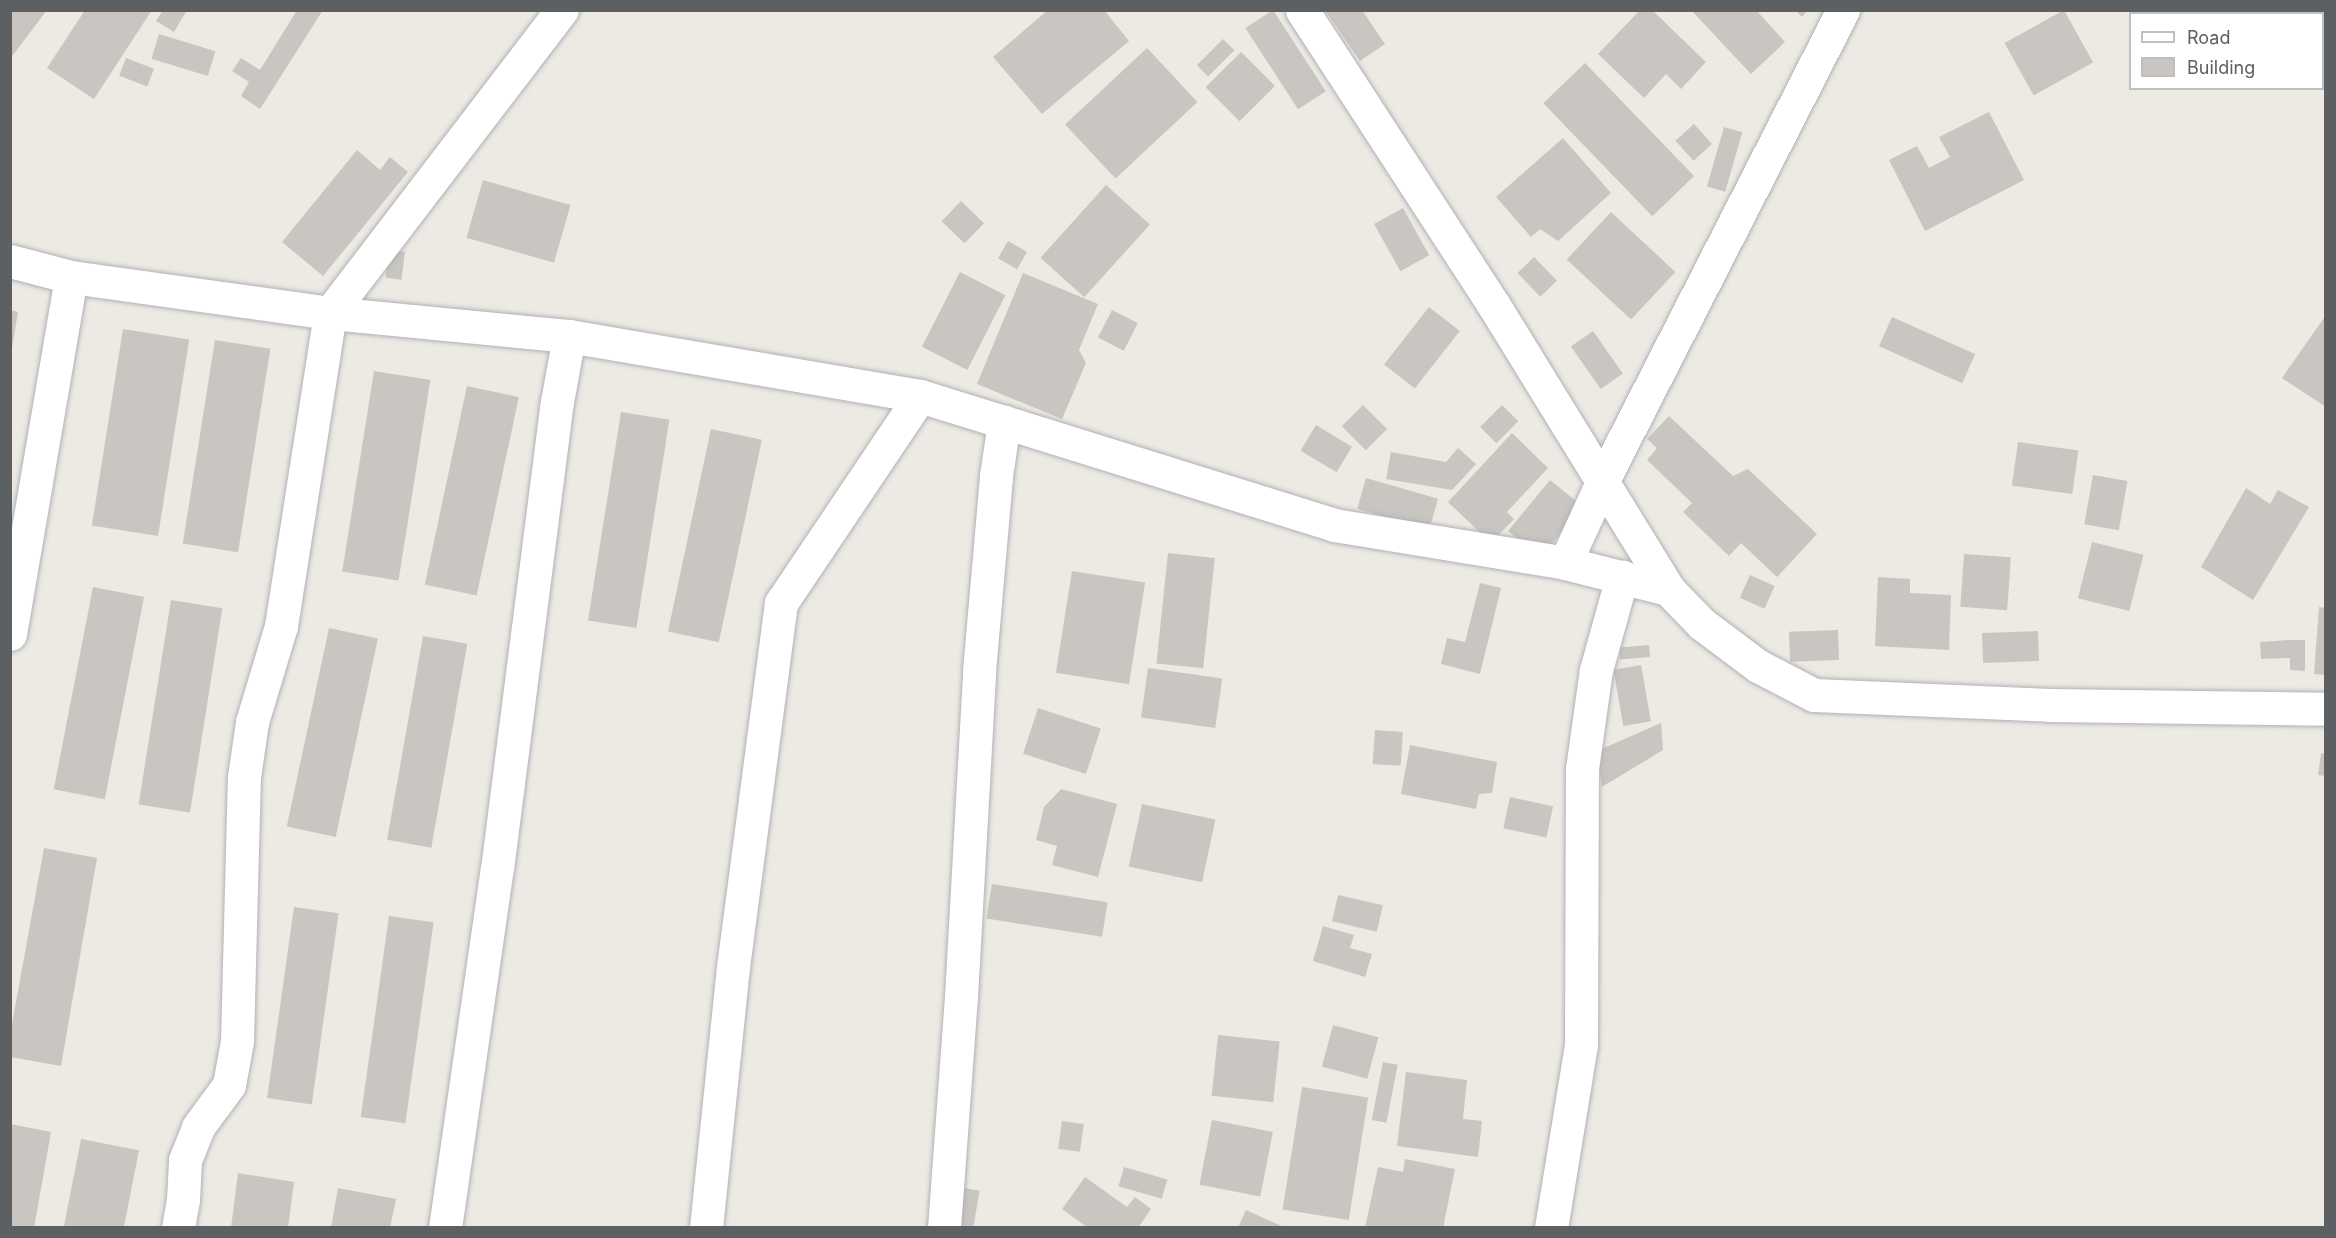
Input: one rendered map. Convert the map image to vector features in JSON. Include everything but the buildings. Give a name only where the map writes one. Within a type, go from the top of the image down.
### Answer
[{"type":"street","points":[[178,1227],[183,1200],[185,1160],[198,1126],[229,1085],[237,1041],[244,777],[252,722],[281,626],[330,312],[562,10]]},
{"type":"street","points":[[1302,10],[1487,294],[1668,589],[1702,624],[1758,666],[1814,695],[2050,705],[2325,710]]},
{"type":"street","points":[[1565,562],[1603,480],[1844,10]]},
{"type":"street","points":[[10,261],[71,277],[330,312],[568,336],[920,396],[1334,525],[1565,562],[1668,589]]},
{"type":"street","points":[[10,634],[71,277]]},
{"type":"street","points":[[445,1227],[497,869],[557,402],[568,336]]},
{"type":"street","points":[[706,1227],[733,967],[781,603],[920,396]]},
{"type":"street","points":[[944,1227],[961,997],[979,671],[996,476],[1004,422]]},
{"type":"street","points":[[1551,1227],[1581,1045],[1582,769],[1596,670],[1622,577]]}]
